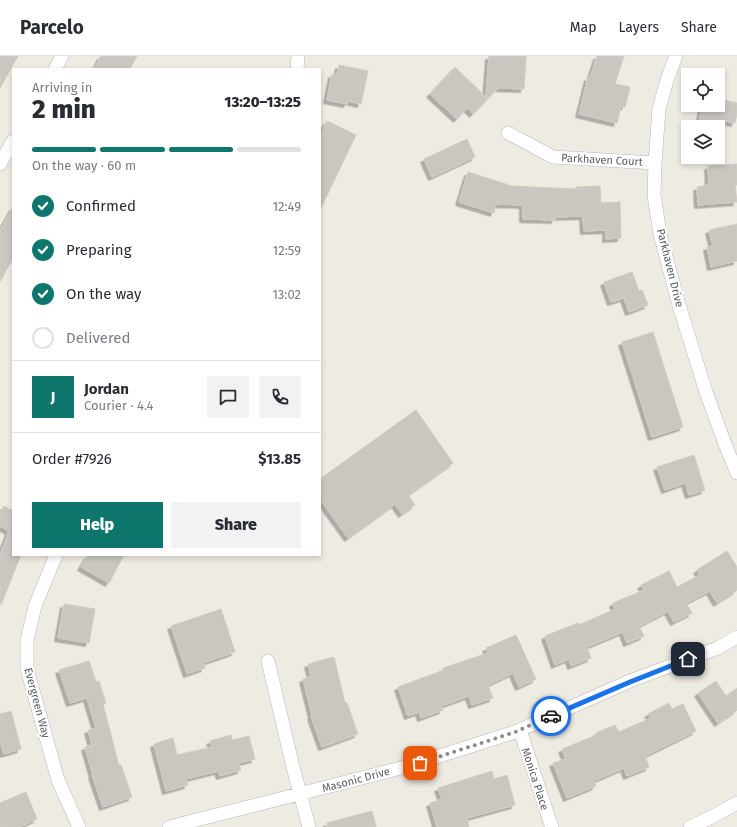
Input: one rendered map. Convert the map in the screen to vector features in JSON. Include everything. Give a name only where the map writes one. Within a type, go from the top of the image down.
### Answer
[{"type":"street","points":[[56,68],[62,56]]},
{"type":"street","points":[[297,68],[298,56]]},
{"type":"street","name":"Parkhaven Drive","points":[[676,56],[659,109],[654,195],[660,234],[678,305],[724,444],[737,473]]},
{"type":"street","name":"Parkhaven Court","points":[[508,133],[553,157],[655,163]]},
{"type":"street","points":[[0,164],[12,143]]},
{"type":"street","name":"Evergreen Way","points":[[56,556],[35,606],[27,640],[27,669],[58,780],[79,827]]},
{"type":"street","name":"Masonic Drive","points":[[169,827],[405,767],[520,730],[630,682],[718,648],[737,637]]},
{"type":"street","points":[[268,661],[309,827]]},
{"type":"street","name":"Monica Place","points":[[520,730],[552,827]]},
{"type":"street","points":[[690,827],[737,803]]},
{"type":"building","points":[[0,56],[18,56],[0,88]]},
{"type":"building","points":[[101,56],[137,56],[131,68],[95,68]]},
{"type":"building","points":[[489,56],[526,56],[524,89],[498,88],[473,114],[467,108],[457,119],[430,94],[455,67],[486,97]]},
{"type":"building","points":[[597,56],[624,56],[615,84],[630,87],[625,107],[621,106],[617,123],[579,114],[588,77],[590,78]]},
{"type":"building","points":[[339,65],[368,71],[361,104],[348,101],[347,104],[327,100],[332,74],[337,75]]},
{"type":"building","points":[[725,100],[737,103],[735,123],[725,120],[699,120],[701,112],[725,112]]},
{"type":"building","points":[[327,121],[356,135],[321,208],[321,134]]},
{"type":"building","points":[[467,139],[475,157],[432,177],[424,159]]},
{"type":"building","points":[[737,164],[737,185],[735,185],[737,202],[698,205],[697,187],[709,185],[708,166]]},
{"type":"building","points":[[468,172],[512,186],[576,189],[576,187],[600,186],[601,203],[620,202],[621,238],[606,239],[606,230],[584,231],[583,216],[555,217],[555,220],[523,219],[523,205],[496,204],[494,213],[459,202]]},
{"type":"building","points":[[12,209],[12,260],[0,282],[0,231]]},
{"type":"building","points":[[737,224],[737,261],[711,267],[707,247],[713,246],[709,230]]},
{"type":"building","points":[[632,272],[639,291],[642,290],[648,305],[629,312],[624,298],[611,302],[604,282]]},
{"type":"building","points":[[653,332],[683,427],[652,437],[622,342]]},
{"type":"building","points":[[416,410],[453,463],[408,495],[415,505],[402,514],[395,504],[348,538],[321,500],[321,478]]},
{"type":"building","points":[[694,455],[705,490],[689,495],[685,483],[665,490],[657,467]]},
{"type":"building","points":[[4,506],[12,510],[12,556],[20,557],[1,605],[0,555],[9,531],[0,526],[0,513]]},
{"type":"building","points":[[727,551],[737,567],[737,590],[717,603],[710,591],[686,603],[692,613],[674,622],[668,611],[639,626],[644,636],[627,643],[623,632],[587,647],[591,658],[571,666],[569,659],[555,665],[545,636],[578,623],[579,625],[615,609],[613,603],[644,590],[641,585],[669,571],[677,587],[700,575],[697,570]]},
{"type":"building","points":[[87,556],[123,556],[109,583],[81,567]]},
{"type":"building","points":[[64,604],[95,609],[89,643],[58,638]]},
{"type":"building","points":[[221,609],[235,652],[203,663],[205,668],[187,674],[171,626]]},
{"type":"building","points":[[516,635],[536,679],[519,687],[513,673],[488,685],[493,698],[472,705],[469,696],[441,706],[443,710],[421,718],[419,712],[408,716],[398,687],[444,670],[443,668],[488,653],[486,648]]},
{"type":"building","points":[[334,657],[345,703],[347,703],[358,734],[322,747],[311,716],[303,679],[311,676],[308,664]]},
{"type":"building","points":[[89,661],[96,682],[99,681],[106,703],[103,704],[119,766],[121,765],[132,797],[103,807],[92,775],[85,747],[92,745],[88,730],[96,728],[87,698],[70,703],[59,670]]},
{"type":"building","points":[[716,681],[726,696],[737,688],[737,710],[718,723],[698,693]]},
{"type":"building","points":[[669,703],[672,709],[683,704],[696,731],[645,756],[649,767],[627,776],[624,768],[594,781],[596,786],[567,798],[553,763],[566,759],[562,749],[597,735],[596,733],[615,725],[619,732],[651,718],[648,714]]},
{"type":"building","points":[[11,711],[21,749],[4,754],[0,741],[0,714]]},
{"type":"building","points":[[231,735],[232,740],[249,736],[255,759],[239,763],[241,770],[220,776],[218,771],[186,779],[188,785],[166,791],[154,744],[173,738],[177,755],[212,747],[210,741]]},
{"type":"building","points":[[492,771],[494,779],[507,775],[515,805],[467,818],[469,827],[437,827],[430,803],[442,799],[438,788]]},
{"type":"building","points":[[26,792],[37,819],[19,827],[0,827],[0,803]]},
{"type":"building","points":[[372,811],[376,827],[327,827],[327,823]]},
{"type":"way so far","points":[[420,763],[515,732],[551,716]]},
{"type":"route","points":[[551,716],[688,659]]}]
